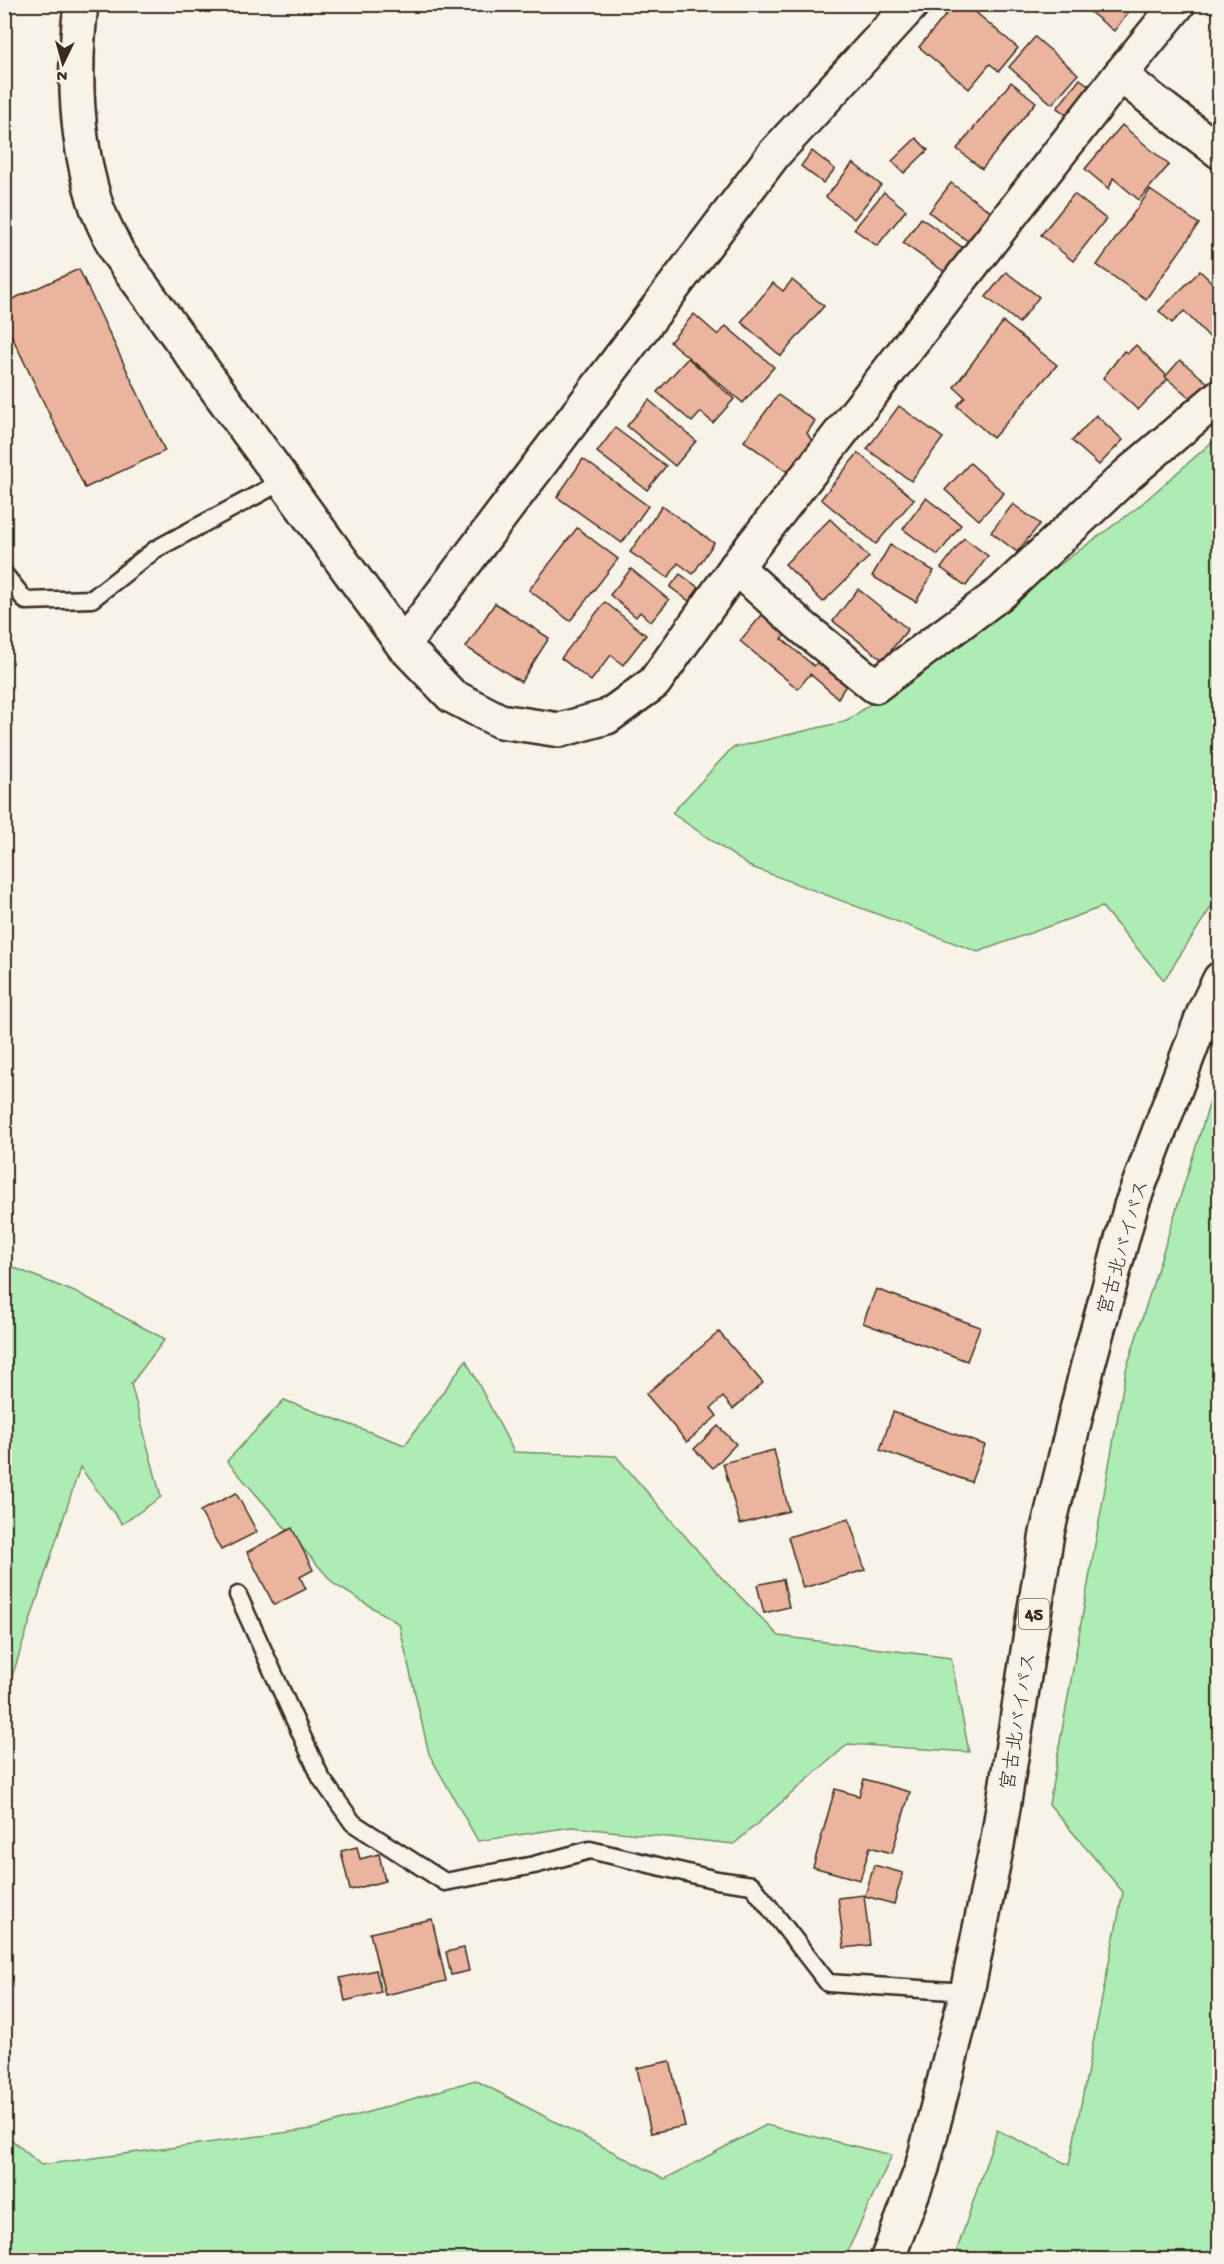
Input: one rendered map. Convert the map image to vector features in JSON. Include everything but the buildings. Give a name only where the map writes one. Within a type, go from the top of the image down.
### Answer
[{"type":"main road","points":[[81,4],[75,49],[77,122],[95,202],[117,252],[403,645],[452,696],[500,721],[560,730],[607,717],[654,683],[736,567],[1178,4]]},
{"type":"main road","points":[[403,645],[774,154],[912,4]]},
{"type":"main road","points":[[1120,75],[1220,152]]},
{"type":"main road","points":[[736,567],[800,625],[875,686],[1001,593],[1127,475],[1220,396]]},
{"type":"main road","name":"宮古北バイパス","points":[[887,2259],[922,2168],[967,1992],[997,1845],[1047,1533],[1088,1365],[1131,1206],[1205,1010],[1220,979]]},
{"type":"lane","points":[[4,574],[26,601],[92,599],[156,549],[283,481]]},
{"type":"lane","points":[[238,1596],[321,1779],[353,1823],[445,1882],[534,1865],[590,1850],[717,1880],[752,1885],[828,1983],[967,1992]]},
{"type":"green space","points":[[1219,436],[1219,895],[1164,980],[1102,907],[978,952],[749,866],[672,813],[732,748],[847,721],[1137,508]]},
{"type":"green space","points":[[1219,1073],[1219,2259],[954,2259],[997,2130],[1069,2165],[1123,1892],[1049,1804],[1126,1370]]},
{"type":"green space","points":[[5,1264],[82,1295],[165,1339],[131,1384],[161,1497],[122,1524],[80,1467],[5,1698]]},
{"type":"green space","points":[[466,1360],[514,1452],[616,1456],[716,1572],[779,1636],[951,1658],[969,1752],[848,1744],[734,1844],[572,1827],[478,1841],[429,1754],[399,1624],[334,1584],[227,1461],[284,1400],[405,1445]]},
{"type":"green space","points":[[475,2080],[665,2179],[766,2125],[892,2155],[844,2259],[5,2259],[5,2134],[41,2165],[312,2129]]}]
